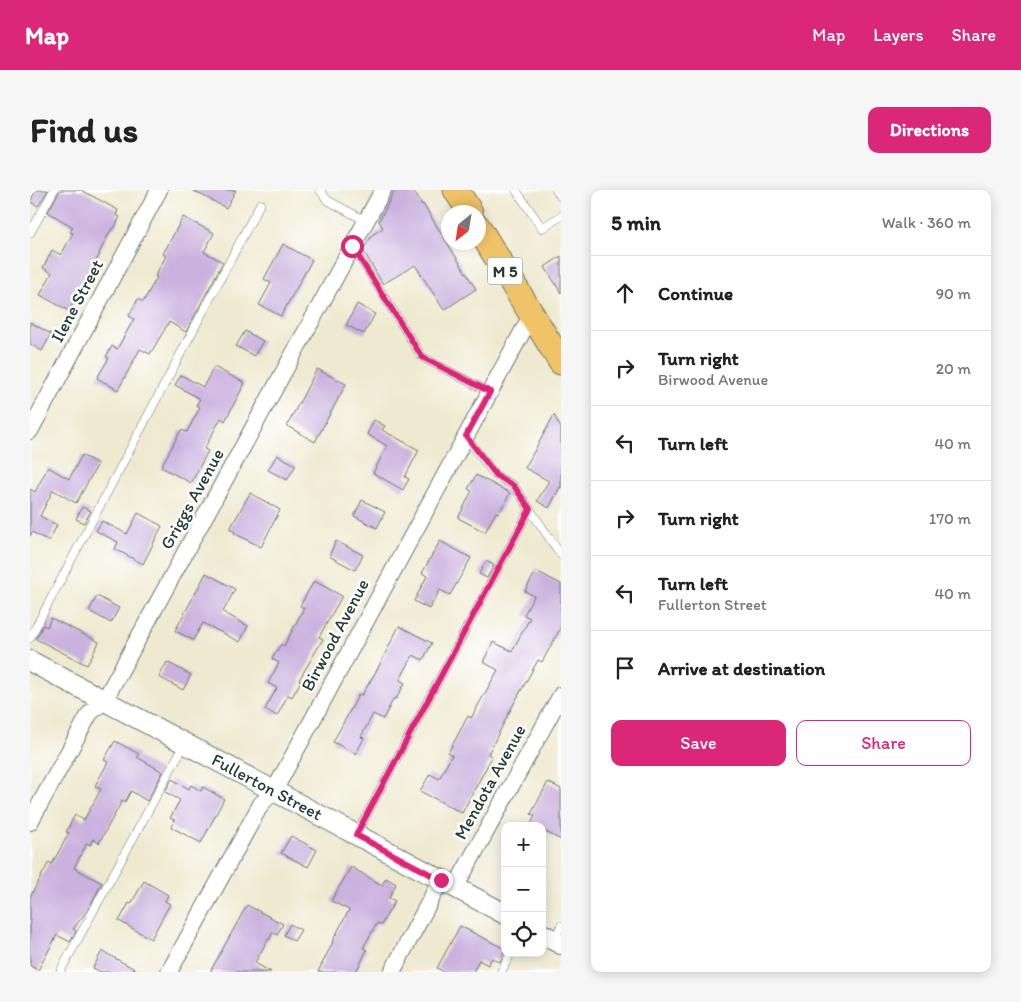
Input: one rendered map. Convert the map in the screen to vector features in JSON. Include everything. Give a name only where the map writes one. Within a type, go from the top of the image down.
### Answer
[{"type":"main road","name":"M 5","points":[[486,240],[561,362]]},
{"type":"street","name":"Ilene Street","points":[[30,431],[159,190]]},
{"type":"street","name":"Griggs Avenue","points":[[30,822],[90,713],[104,701],[383,190]]},
{"type":"street","name":"Birwood Avenue","points":[[169,972],[261,804],[274,791],[532,314]]},
{"type":"street","name":"Fullerton Street","points":[[30,661],[501,912]]},
{"type":"street","name":"Mendota Avenue","points":[[392,972],[448,884],[561,695]]},
{"type":"lane","points":[[30,233],[54,190]]},
{"type":"lane","points":[[320,190],[327,200],[366,221]]},
{"type":"lane","points":[[516,190],[542,228],[561,216]]},
{"type":"lane","points":[[556,190],[561,197]]},
{"type":"lane","points":[[30,638],[260,204]]},
{"type":"lane","points":[[352,246],[422,357],[490,392]]},
{"type":"lane","points":[[466,436],[496,475],[514,486],[561,555]]},
{"type":"lane","points":[[356,835],[530,509]]},
{"type":"lane","points":[[60,972],[185,743]]},
{"type":"lane","points":[[501,972],[510,957]]},
{"type":"building","points":[[35,190],[48,190],[38,206],[30,202]]},
{"type":"building","points":[[60,190],[81,190],[118,210],[116,215],[120,217],[114,229],[112,228],[69,311],[40,295],[52,273],[43,268],[52,250],[61,255],[73,233],[70,232],[73,227],[48,212]]},
{"type":"building","points":[[192,190],[236,190],[226,208]]},
{"type":"building","points":[[395,190],[413,190],[441,233],[441,250],[452,250],[476,289],[444,310],[415,265],[383,284],[363,250],[372,235],[383,228],[379,221]]},
{"type":"building","points":[[183,217],[214,233],[204,252],[223,262],[186,332],[169,322],[150,354],[140,349],[118,390],[97,378],[109,358],[106,357],[112,346],[117,349],[134,319],[129,316],[138,299],[143,302],[157,277],[155,276],[166,256],[163,254]]},
{"type":"building","points":[[283,244],[312,260],[281,316],[259,305],[271,283],[264,279]]},
{"type":"building","points":[[561,256],[561,293],[545,267]]},
{"type":"building","points":[[357,304],[375,314],[364,334],[346,325]]},
{"type":"building","points":[[30,322],[51,334],[42,351],[30,344]]},
{"type":"building","points":[[245,331],[263,341],[254,356],[236,346]]},
{"type":"building","points":[[214,367],[245,383],[225,421],[221,418],[204,449],[208,451],[191,483],[161,467],[181,430],[187,432],[200,407],[196,405],[200,399],[175,385],[181,375],[203,387]]},
{"type":"building","points":[[317,369],[346,384],[315,442],[287,426]]},
{"type":"building","points":[[554,415],[561,428],[561,488],[549,508],[537,501],[549,481],[525,468]]},
{"type":"building","points":[[374,420],[385,426],[382,430],[419,450],[405,477],[409,479],[403,490],[373,473],[387,446],[367,434]]},
{"type":"building","points":[[82,455],[98,464],[76,503],[53,490],[40,516],[57,525],[49,541],[32,532],[30,536],[30,489],[35,492],[48,467],[69,479]]},
{"type":"building","points":[[277,455],[296,465],[287,480],[268,470]]},
{"type":"building","points":[[476,475],[510,493],[499,513],[496,512],[485,532],[458,518],[472,491],[468,489]]},
{"type":"building","points":[[250,493],[280,510],[261,547],[230,529]]},
{"type":"building","points":[[362,500],[385,512],[377,528],[354,516]]},
{"type":"building","points":[[82,507],[91,511],[84,523],[76,519]]},
{"type":"building","points":[[138,513],[162,526],[143,564],[115,549],[118,542],[96,531],[102,521],[127,534]]},
{"type":"building","points":[[336,541],[363,555],[355,570],[329,556]]},
{"type":"building","points":[[440,541],[471,558],[450,595],[440,590],[429,609],[414,601],[427,576],[422,573]]},
{"type":"building","points":[[486,561],[494,565],[487,578],[479,574]]},
{"type":"building","points":[[536,571],[561,584],[561,627],[542,662],[538,660],[512,707],[488,754],[492,757],[462,813],[420,791],[430,774],[439,779],[452,755],[448,753],[468,716],[471,718],[498,670],[483,662],[493,642],[512,651],[530,618],[524,615],[534,596],[525,591]]},
{"type":"building","points":[[206,573],[235,589],[223,612],[248,626],[240,642],[203,623],[193,640],[175,631]]},
{"type":"building","points":[[314,581],[342,596],[319,637],[323,639],[299,680],[301,681],[292,697],[288,695],[277,716],[265,709],[277,688],[268,683],[279,663],[272,659],[281,644],[284,646],[304,608],[300,606]]},
{"type":"building","points":[[97,596],[119,608],[111,623],[89,611]]},
{"type":"building","points":[[51,618],[99,642],[87,665],[36,639],[43,625],[47,627]]},
{"type":"building","points":[[399,626],[432,643],[423,660],[413,655],[400,680],[405,683],[396,699],[394,698],[383,719],[373,714],[361,737],[364,738],[356,754],[333,742],[359,694],[362,695],[378,668]]},
{"type":"building","points":[[167,662],[191,675],[183,690],[159,677]]},
{"type":"building","points":[[115,741],[139,754],[137,757],[163,772],[147,801],[131,791],[125,802],[122,801],[99,843],[93,839],[90,845],[87,843],[74,868],[102,883],[87,911],[73,929],[76,931],[70,942],[57,935],[38,970],[30,966],[30,897],[49,862],[52,864],[69,833],[66,832],[75,815],[84,820],[101,789],[95,786],[108,762],[104,760]]},
{"type":"building","points":[[172,779],[189,789],[191,785],[201,791],[203,787],[224,799],[201,843],[171,827],[175,820],[170,818],[180,800],[165,792]]},
{"type":"building","points":[[548,782],[561,789],[561,840],[546,832],[546,822],[532,822],[535,816],[531,814]]},
{"type":"building","points":[[291,836],[317,850],[308,867],[281,853]]},
{"type":"building","points":[[351,867],[382,885],[386,878],[396,884],[389,898],[395,901],[381,925],[377,923],[363,948],[367,950],[356,972],[318,972],[349,910],[331,901]]},
{"type":"building","points":[[144,881],[168,895],[165,901],[170,904],[151,939],[119,921]]},
{"type":"building","points":[[247,905],[283,924],[277,935],[273,932],[255,963],[271,972],[210,972]]},
{"type":"building","points":[[290,924],[301,930],[294,941],[284,935]]},
{"type":"building","points":[[460,926],[501,947],[502,957],[500,962],[492,958],[488,965],[479,960],[473,972],[444,972],[437,968]]},
{"type":"building","points":[[102,951],[140,972],[101,972],[93,968]]},
{"type":"route","points":[[352,246],[422,357],[490,392],[466,436],[496,475],[514,486],[530,509],[356,835],[441,880]]}]
